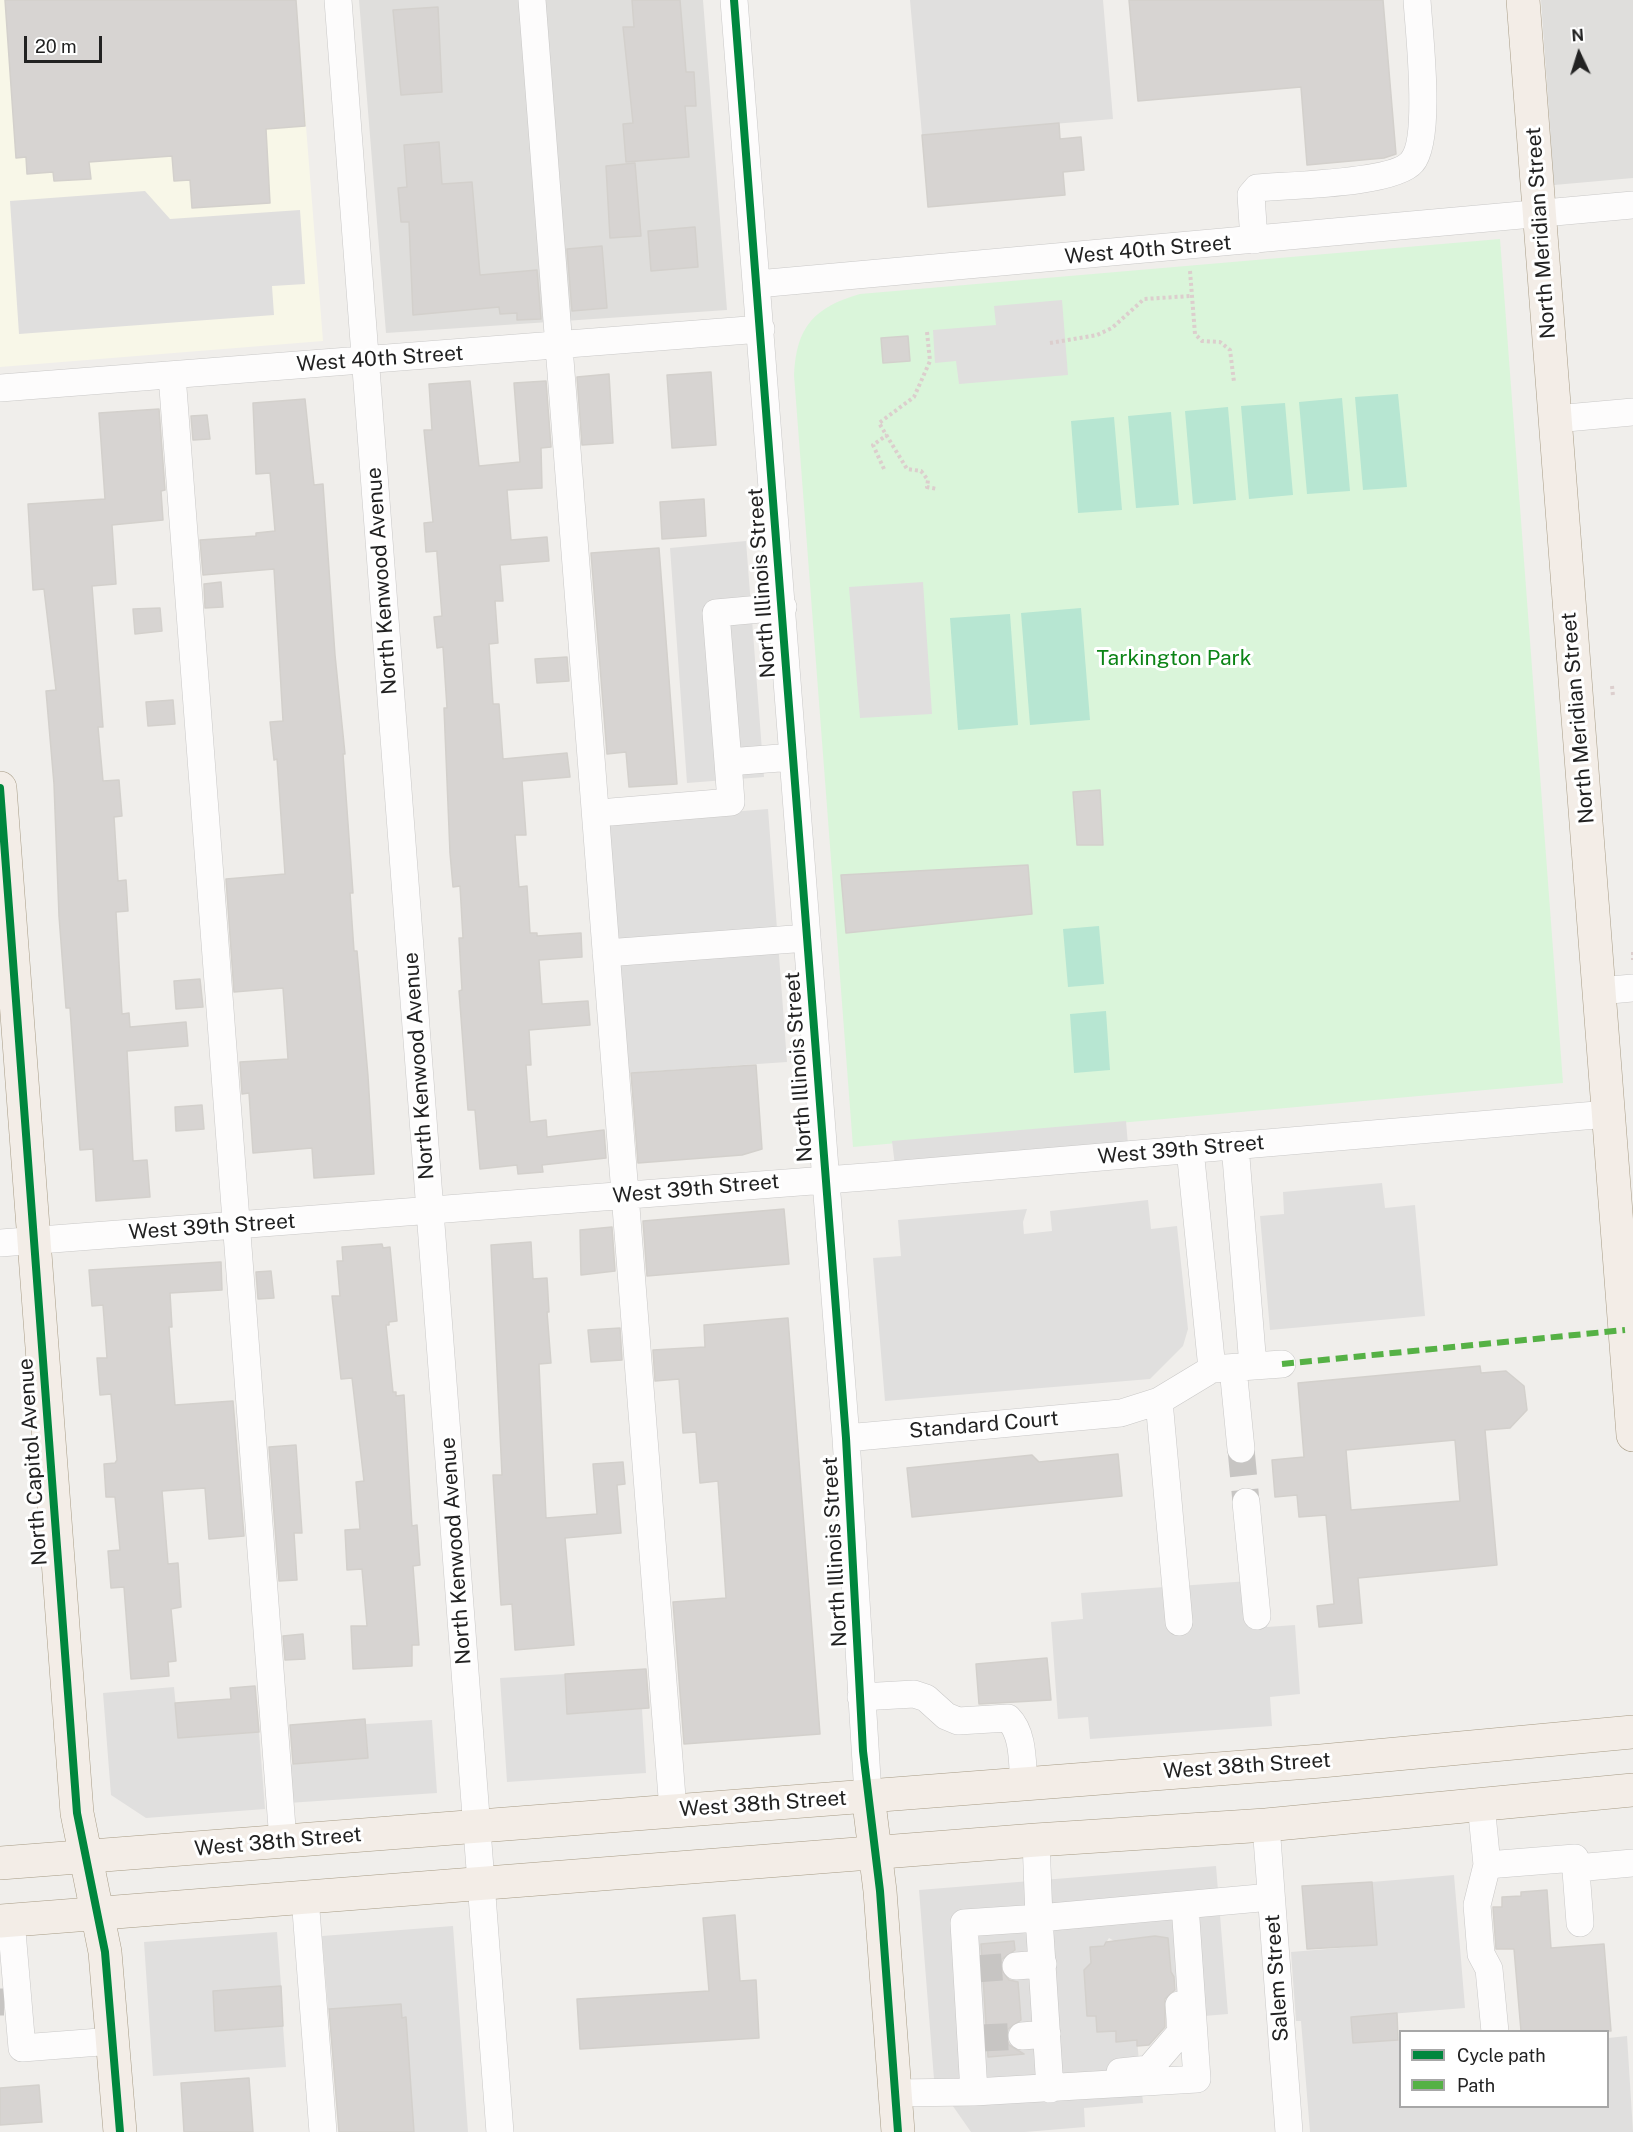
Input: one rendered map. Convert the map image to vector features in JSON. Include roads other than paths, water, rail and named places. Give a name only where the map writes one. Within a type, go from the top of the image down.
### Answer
[{"type":"main road","name":"North Meridian Street","points":[[1523,0],[1608,1114],[1629,1329],[1633,1436]]},
{"type":"main road","name":"North Capitol Avenue","points":[[0,788],[76,1803],[105,1952],[120,2132]]},
{"type":"main road","name":"West 38th Street","points":[[0,1863],[1321,1761],[1633,1732]]},
{"type":"main road","points":[[5,1920],[1036,1840],[1266,1825],[1633,1790]]},
{"type":"main road","name":"North Illinois Street","points":[[868,1796],[875,1854],[898,2132]]},
{"type":"street","name":"North Kenwood Avenue","points":[[338,0],[500,2132]]},
{"type":"street","points":[[532,0],[673,1810]]},
{"type":"street","name":"North Illinois Street","points":[[734,0],[846,1438],[868,1796]]},
{"type":"street","points":[[1254,240],[1251,195],[1257,188],[1384,177],[1412,163],[1419,151],[1424,129],[1417,0]]},
{"type":"street","name":"West 40th Street","points":[[757,284],[1633,205]]},
{"type":"street","name":"West 40th Street","points":[[0,388],[761,329]]},
{"type":"street","points":[[172,375],[283,1841]]},
{"type":"street","points":[[1555,419],[1633,412]]},
{"type":"street","points":[[611,812],[730,802],[716,613],[783,607]]},
{"type":"street","points":[[728,762],[793,757]]},
{"type":"street","points":[[606,953],[807,938]]},
{"type":"street","points":[[1599,991],[1633,988]]},
{"type":"street","name":"West 39th Street","points":[[0,1243],[430,1211],[1608,1114]]},
{"type":"street","points":[[1233,1368],[1235,1145]]},
{"type":"street","points":[[1190,1149],[1233,1368],[1241,1449]]},
{"type":"street","points":[[1233,1368],[1282,1364]]},
{"type":"street","name":"Standard Court","points":[[846,1438],[1121,1413],[1159,1401],[1233,1368]]},
{"type":"street","points":[[1159,1401],[1179,1622]]},
{"type":"street","points":[[1246,1502],[1257,1616]]},
{"type":"street","points":[[861,1696],[914,1694],[926,1698],[946,1716],[958,1721],[1008,1718],[1016,1726],[1019,1737],[1024,1784]]},
{"type":"street","points":[[1481,1804],[1487,1866],[1477,1905],[1481,1954],[1490,1969],[1495,2030]]},
{"type":"street","name":"Salem Street","points":[[1266,1825],[1289,2132]]},
{"type":"street","points":[[1036,1840],[1039,1918],[1030,1965],[1039,2043],[1050,2089]]},
{"type":"street","points":[[1487,1866],[1575,1858],[1580,1923]]},
{"type":"street","points":[[1576,1868],[1633,1863]]},
{"type":"street","points":[[305,1897],[323,2132]]},
{"type":"street","points":[[974,2092],[976,2039],[971,1969],[964,1923],[1185,1913],[1271,1897]]},
{"type":"street","points":[[1039,2043],[1078,2075],[1149,2069],[1181,2032],[1174,1929],[1185,1913]]},
{"type":"street","points":[[895,2093],[1050,2089],[1197,2079],[1185,1913]]},
{"type":"street","points":[[5,1920],[11,2001],[11,2049],[113,2041]]},
{"type":"tunnel","points":[[1241,1449],[1246,1502]]},
{"type":"tunnel","points":[[975,1969],[1016,1966]]},
{"type":"tunnel","points":[[981,2038],[1022,2036]]},
{"type":"park label","name":"Tarkington Park","points":[[1174,659]]}]
